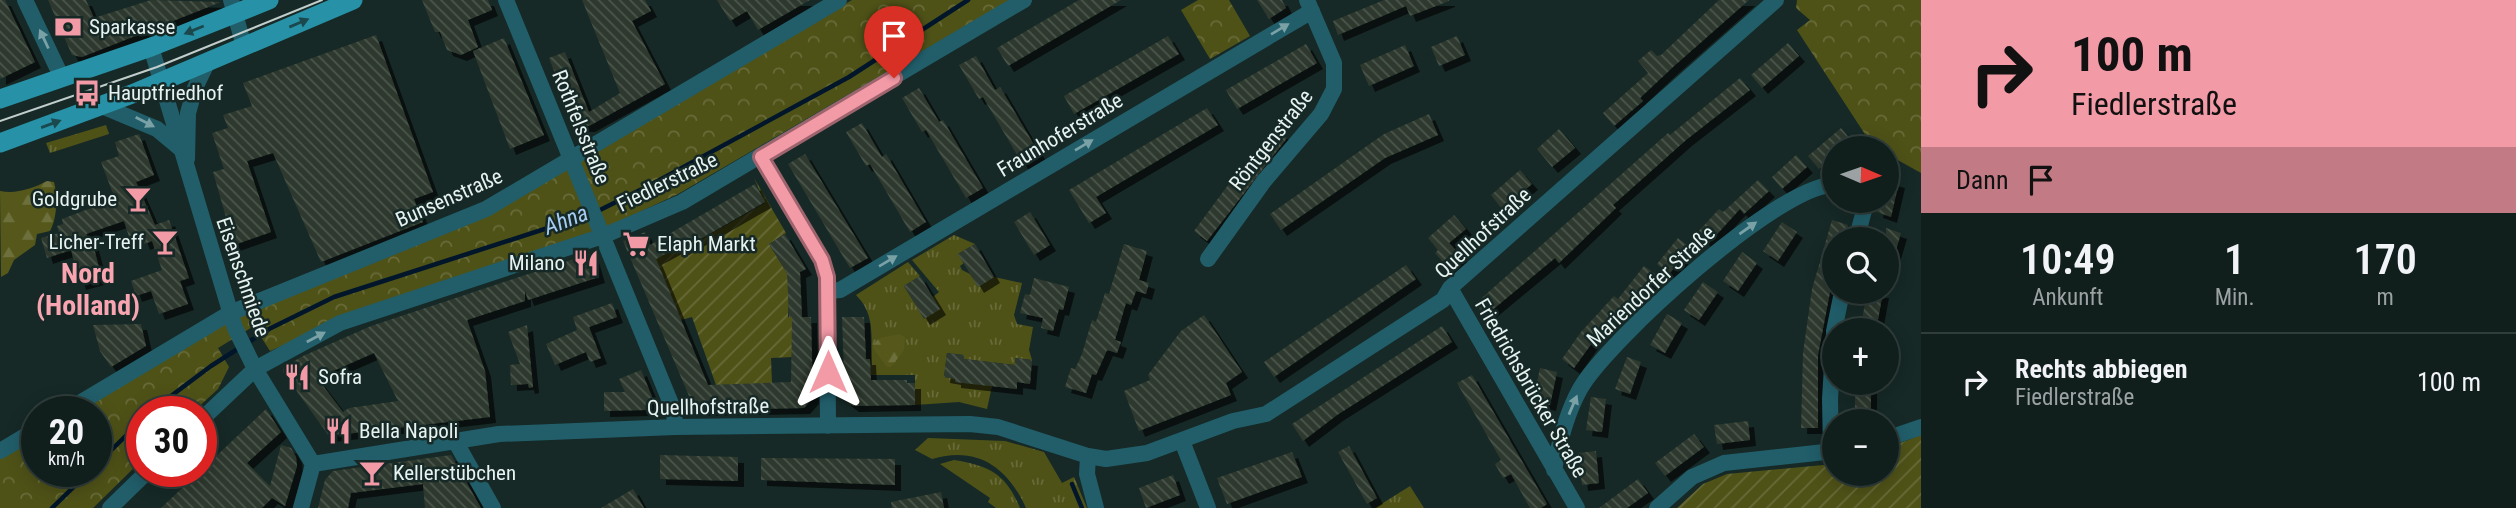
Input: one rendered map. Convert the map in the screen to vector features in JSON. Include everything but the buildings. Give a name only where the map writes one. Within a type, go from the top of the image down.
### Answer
[{"type":"main road","points":[[0,99],[151,47],[234,6],[269,0]]},
{"type":"main road","points":[[0,143],[102,106],[354,0]]},
{"type":"street","points":[[25,0],[62,78]]},
{"type":"street","name":"Rothfelsstraße","points":[[506,0],[674,411],[675,427]]},
{"type":"street","name":"Bunsenstraße","points":[[91,396],[230,313],[486,209],[839,0]]},
{"type":"street","name":"Fiedlerstraße","points":[[217,403],[253,365],[340,323],[682,201],[1024,0]]},
{"type":"street","name":"Quellhofstraße","points":[[313,464],[499,433],[675,427],[970,424],[998,427],[1088,456],[1127,457],[1182,441],[1276,408],[1443,300],[1450,288],[1776,0]]},
{"type":"street","name":"Röntgenstraße","points":[[1208,259],[1264,181],[1329,101],[1334,89],[1335,63],[1309,5]]},
{"type":"street","name":"Fraunhoferstraße","points":[[828,291],[840,290],[1309,5]]},
{"type":"street","points":[[234,6],[237,27],[244,46]]},
{"type":"street","name":"Eisenschmiede","points":[[151,47],[238,335],[253,365],[313,464]]},
{"type":"street","points":[[186,168],[190,147],[188,113],[195,88],[208,61]]},
{"type":"street","points":[[102,106],[157,129],[181,149]]},
{"type":"street","points":[[761,157],[822,260],[828,291],[828,425]]},
{"type":"street","name":"Mariendorfer Straße","points":[[1554,470],[1563,428],[1579,390],[1616,341],[1665,296],[1749,227],[1810,191],[1822,188]]},
{"type":"street","name":"Friedrichsbrücker Straße","points":[[1450,288],[1577,508]]},
{"type":"street","points":[[1899,435],[1921,427]]},
{"type":"street","points":[[0,450],[21,438]]},
{"type":"street","points":[[454,439],[493,508]]},
{"type":"street","points":[[1182,441],[1208,508]]},
{"type":"street","points":[[1657,508],[1692,477],[1715,466],[1822,452]]},
{"type":"street","points":[[1088,456],[1087,474],[1096,508]]},
{"type":"street","points":[[301,508],[313,464]]},
{"type":"street","points":[[110,508],[132,487]]},
{"type":"green space","points":[[852,0],[1010,0],[678,194],[616,223],[316,331],[270,351],[254,326],[218,348],[229,367],[218,389],[210,396],[126,396],[126,476],[93,508],[0,508],[0,457],[21,445],[21,487],[112,487],[112,396],[101,396],[256,306],[484,217],[713,78]]},
{"type":"green space","points":[[1198,0],[1229,0],[1250,36],[1210,59],[1181,10]]},
{"type":"green space","points":[[1797,0],[1921,0],[1921,173],[1899,161],[1899,136],[1866,136],[1797,30],[1810,20],[1796,8]]},
{"type":"green space","points":[[106,125],[109,134],[50,153],[46,143]]},
{"type":"green space","points":[[754,178],[786,233],[769,244],[790,278],[788,317],[792,317],[793,357],[771,358],[772,384],[716,385],[692,317],[681,320],[656,259],[676,248],[679,252],[765,203]]},
{"type":"green space","points":[[47,181],[54,182],[56,194],[55,214],[50,231],[37,234],[35,245],[14,260],[8,273],[1,277],[0,191],[24,190]]},
{"type":"green space","points":[[954,235],[975,244],[958,254],[964,263],[960,266],[962,270],[970,274],[978,286],[994,277],[1022,283],[1014,315],[1017,324],[1033,327],[1029,350],[1032,360],[1016,358],[1015,365],[964,359],[964,355],[947,353],[944,377],[955,379],[955,382],[992,386],[987,409],[959,402],[915,405],[915,375],[871,375],[870,322],[863,303],[856,295],[908,262],[920,276],[904,286],[924,318],[940,308],[933,297],[939,292],[912,260]]},
{"type":"green space","points":[[899,334],[905,337],[904,350],[891,367],[887,367],[873,348],[880,338]]},
{"type":"green space","points":[[1921,435],[1921,508],[1677,508],[1703,484],[1727,474],[1822,465],[1822,486],[1899,486],[1899,443]]},
{"type":"green space","points":[[928,438],[1005,441],[1044,452],[1062,483],[1074,477],[1087,508],[1026,508],[1010,481],[990,463],[964,455],[932,459],[915,450]]},
{"type":"green space","points":[[954,460],[978,465],[1002,479],[1020,508],[996,508],[988,502],[990,498],[940,464]]},
{"type":"green space","points":[[1410,486],[1424,508],[1375,508]]},
{"type":"waterway","name":"Ahna","points":[[171,396],[211,366],[269,329],[334,297],[598,211],[849,77],[968,0]]},
{"type":"waterway","name":"Ahna","points":[[112,449],[126,436]]},
{"type":"waterway","points":[[1072,484],[1082,508]]},
{"type":"waterway","name":"Ahna","points":[[52,508],[74,487]]},
{"type":"tram line","points":[[0,121],[157,67],[322,0]]},
{"type":"place","name":"Sparkasse","points":[[68,27]]},
{"type":"place","name":"Hauptfriedhof","points":[[87,93]]},
{"type":"place","name":"Goldgrube","points":[[138,199]]},
{"type":"place","name":"Licher-Treff","points":[[165,242]]},
{"type":"place","name":"Elaph Markt","points":[[636,244]]},
{"type":"place","name":"Milano","points":[[586,263]]},
{"type":"place","name":"Sofra","points":[[297,377]]},
{"type":"place","name":"Bella Napoli","points":[[338,431]]},
{"type":"place","name":"Kellerstübchen","points":[[372,473]]},
{"type":"district","name":"Nord (Holland)","points":[[88,289]]},
{"type":"route","points":[[828,372],[828,291],[822,260],[761,157],[894,78]]}]
